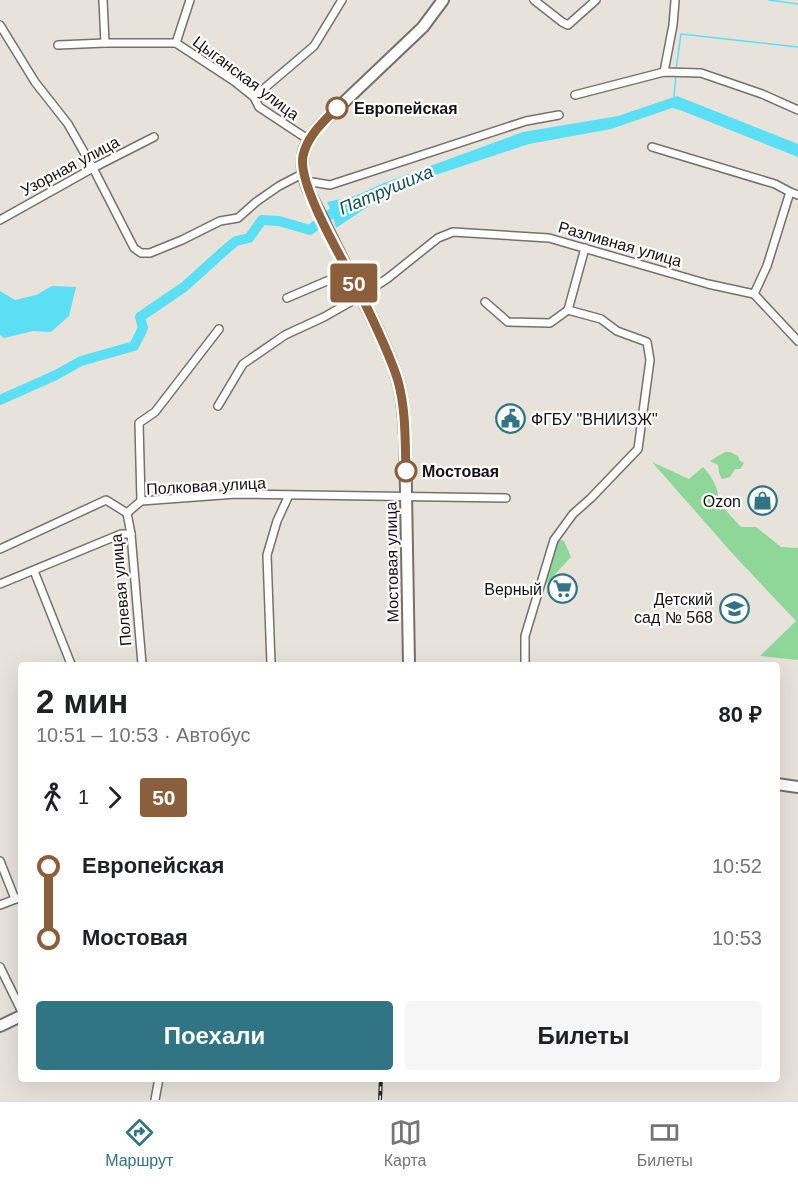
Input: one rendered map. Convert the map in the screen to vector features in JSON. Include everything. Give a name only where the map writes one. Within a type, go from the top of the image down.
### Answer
[{"type":"street","points":[[103,0],[105,43]]},
{"type":"street","points":[[176,44],[190,0]]},
{"type":"street","points":[[254,97],[314,46],[342,0]]},
{"type":"street","points":[[305,177],[303,156],[309,140],[320,125],[423,27],[443,0]]},
{"type":"street","points":[[534,0],[568,25],[596,0]]},
{"type":"street","points":[[664,72],[673,25],[673,0]]},
{"type":"street","points":[[0,25],[35,82],[68,124],[134,248],[141,253],[150,253],[160,249],[220,221],[238,218],[279,186],[305,177],[330,185],[526,121],[559,115]]},
{"type":"street","name":"Цыганская улица","points":[[58,45],[176,44],[234,81],[254,97],[259,107],[309,140]]},
{"type":"street","points":[[575,95],[664,72],[701,73],[762,94],[798,110]]},
{"type":"street","name":"Узорная улица","points":[[0,220],[154,137]]},
{"type":"street","points":[[652,147],[775,184],[794,193],[767,267],[754,294],[798,340]]},
{"type":"street","name":"Мостовая улица","points":[[305,177],[398,381],[404,409],[409,662]]},
{"type":"street","name":"Разливная улица","points":[[218,406],[243,364],[285,335],[361,296],[388,278],[438,238],[453,232],[549,238],[708,284],[754,294]]},
{"type":"street","points":[[485,302],[508,322],[550,323],[568,310],[585,248]]},
{"type":"street","points":[[287,298],[348,272]]},
{"type":"street","points":[[525,662],[525,636],[554,540],[573,514],[638,448],[650,360],[647,342],[617,331],[601,320],[568,310]]},
{"type":"street","points":[[141,501],[139,423],[155,412],[219,329]]},
{"type":"street","name":"Полковая улица","points":[[127,513],[141,501],[236,494],[506,498]]},
{"type":"street","name":"Полковая улица","points":[[271,662],[267,555],[277,521],[289,495]]},
{"type":"street","points":[[0,549],[106,500],[127,513]]},
{"type":"street","name":"Полевая улица","points":[[127,513],[131,534],[142,662]]},
{"type":"street","points":[[0,584],[121,534],[131,534]]},
{"type":"street","points":[[34,571],[70,662]]},
{"type":"street","points":[[780,784],[798,787]]},
{"type":"street","points":[[0,861],[18,898],[0,905]]},
{"type":"street","points":[[0,967],[18,1004]]},
{"type":"street","points":[[0,1026],[18,1017]]},
{"type":"street","points":[[155,1100],[158,1082]]},
{"type":"green space","points":[[725,452],[738,456],[744,463],[740,469],[735,469],[730,477],[722,479],[718,465],[710,461]]},
{"type":"green space","points":[[652,462],[689,479],[703,467],[714,483],[718,493],[718,502],[741,527],[756,527],[781,547],[798,548],[798,660],[760,656],[796,621]]},
{"type":"green space","points":[[564,541],[571,557],[546,584],[543,581],[557,543]]},
{"type":"water","points":[[677,96],[798,144],[798,157],[672,108],[611,129],[529,144],[396,188],[336,228],[327,202],[355,196],[384,183],[523,132],[618,116]]},
{"type":"water","points":[[52,286],[76,287],[69,316],[51,332],[33,331],[4,338],[0,335],[0,291],[15,300],[36,295]]},
{"type":"waterway","points":[[769,0],[798,4]]},
{"type":"waterway","points":[[676,70],[681,34],[798,47]]},
{"type":"waterway","points":[[674,97],[676,74]]},
{"type":"waterway","name":"Патрушиха","points":[[0,400],[81,361],[134,346],[143,328],[140,317],[184,287],[236,241],[249,238],[262,220],[279,221],[310,230],[332,213],[343,208]]},
{"type":"railway","points":[[380,1100],[381,1082]]},
{"type":"bus line","name":"50","points":[[337,108],[309,140],[303,156],[304,173],[310,192],[361,296],[398,381],[404,409],[406,471]]},
{"type":"place","name":"Европейская","points":[[337,108]]},
{"type":"place","name":"ФГБУ \"ВНИИЗЖ\"","points":[[510,419]]},
{"type":"place","name":"Мостовая","points":[[406,471]]},
{"type":"place","name":"Ozon","points":[[762,501]]},
{"type":"place","name":"Верный","points":[[563,589]]},
{"type":"place","name":"Детский сад № 568","points":[[734,608]]}]
